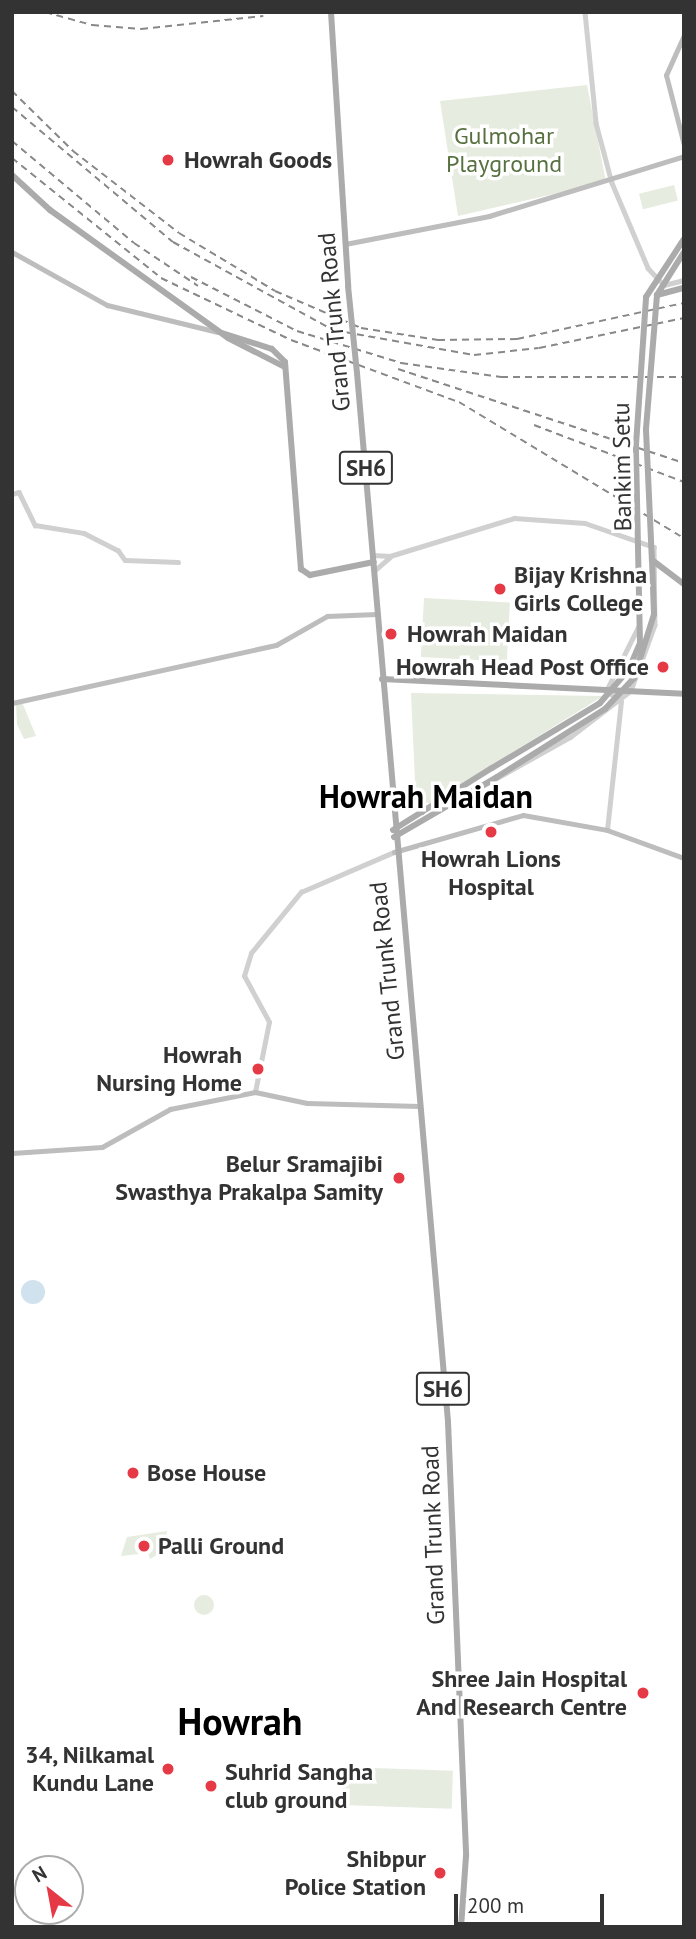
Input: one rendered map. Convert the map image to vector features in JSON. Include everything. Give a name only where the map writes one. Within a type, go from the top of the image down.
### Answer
[{"type":"main road","name":"Grand Trunk Road","points":[[331,12],[348,286],[392,789],[394,852],[448,1422],[466,1856],[461,1927]]},
{"type":"main road","points":[[684,35],[668,86],[684,145]]},
{"type":"main road","points":[[345,244],[489,216],[612,183],[684,156]]},
{"type":"main road","points":[[12,175],[50,210],[222,333]]},
{"type":"main road","name":"Bankim Setu","points":[[393,834],[422,812],[600,702],[629,669],[639,643],[636,445],[646,297],[684,239]]},
{"type":"main road","points":[[12,252],[103,303],[222,333],[272,349],[285,367],[301,569],[310,575],[373,559]]},
{"type":"main road","name":"Bankim Setu","points":[[393,834],[481,788],[605,709],[634,678],[654,614],[646,430],[657,295],[684,253]]},
{"type":"main road","points":[[657,295],[684,288]]},
{"type":"main road","points":[[652,560],[684,584]]},
{"type":"main road","points":[[12,703],[276,645],[327,616],[377,614]]},
{"type":"main road","points":[[382,679],[684,694]]},
{"type":"main road","points":[[392,789],[422,812]]},
{"type":"main road","points":[[394,852],[523,816],[607,830],[684,858]]},
{"type":"main road","points":[[12,1153],[102,1147],[170,1109],[256,1092],[319,1104],[419,1106]]},
{"type":"street","points":[[585,12],[596,123],[612,183],[648,268],[664,285],[684,280]]},
{"type":"street","points":[[12,494],[19,492],[35,525],[84,533],[118,550],[125,561],[178,562]]},
{"type":"street","points":[[373,559],[514,518],[585,523],[654,547],[658,594],[652,641],[631,691],[621,702],[481,788]]},
{"type":"street","points":[[621,702],[606,691],[632,646],[640,618],[636,542]]},
{"type":"street","points":[[374,571],[390,556]]},
{"type":"street","points":[[607,830],[621,702]]},
{"type":"street","points":[[256,1092],[269,1022],[244,976],[251,953],[301,892],[394,852]]},
{"type":"green space","name":"Gulmohar Playground","points":[[587,85],[606,182],[458,216],[440,101]]},
{"type":"green space","points":[[674,185],[678,201],[643,209],[639,194]]},
{"type":"green space","points":[[424,598],[510,603],[507,661],[421,657]]},
{"type":"green space","points":[[411,693],[603,696],[431,803],[416,803]]},
{"type":"green space","points":[[22,702],[36,736],[24,739],[17,724],[16,704]]},
{"type":"green space","name":"Palli Ground","points":[[167,1531],[165,1550],[150,1559],[148,1553],[121,1556],[127,1537]]},
{"type":"green space","points":[[200,1595],[208,1595],[214,1605],[208,1615],[200,1615],[194,1609],[194,1601]]},
{"type":"green space","points":[[344,1767],[453,1771],[452,1809],[343,1805]]},
{"type":"water","points":[[33,1280],[42,1283],[45,1292],[42,1301],[33,1304],[24,1301],[21,1292],[24,1283]]},
{"type":"railway","points":[[45,12],[92,25],[141,29],[263,16]]},
{"type":"railway","points":[[12,91],[73,151],[179,233],[275,291],[361,328],[438,340],[517,339],[684,303]]},
{"type":"railway","points":[[12,107],[173,242],[333,330],[474,355],[539,348],[684,318]]},
{"type":"railway","points":[[12,141],[134,243],[198,286]]},
{"type":"railway","points":[[12,158],[161,278],[291,340],[459,402],[684,538]]},
{"type":"railway","points":[[191,277],[297,331],[401,363],[501,377],[684,377]]},
{"type":"railway","points":[[398,369],[684,463]]},
{"type":"railway","points":[[534,425],[684,482]]},
{"type":"place","name":"Howrah Goods","points":[[168,160]]},
{"type":"place","name":"Bijay Krishna Girls College","points":[[500,589]]},
{"type":"place","name":"Howrah Maidan","points":[[391,634]]},
{"type":"place","name":"Howrah Head Post Office","points":[[663,667]]},
{"type":"place","name":"Howrah Lions Hospital","points":[[491,832]]},
{"type":"place","name":"Howrah Nursing Home","points":[[258,1069]]},
{"type":"place","name":"Belur Sramajibi Swasthya Prakalpa Samity","points":[[399,1178]]},
{"type":"place","name":"Bose House","points":[[133,1473]]},
{"type":"place","name":"Palli Ground","points":[[144,1546]]},
{"type":"place","name":"Shree Jain Hospital And Research Centre","points":[[643,1693]]},
{"type":"place","name":"34, Nilkamal Kundu Lane","points":[[168,1769]]},
{"type":"place","name":"Suhrid Sangha club ground","points":[[211,1786]]},
{"type":"place","name":"Shibpur Police Station","points":[[440,1873]]},
{"type":"district","name":"Howrah Maidan","points":[[426,796]]},
{"type":"district","name":"Howrah","points":[[240,1721]]}]
